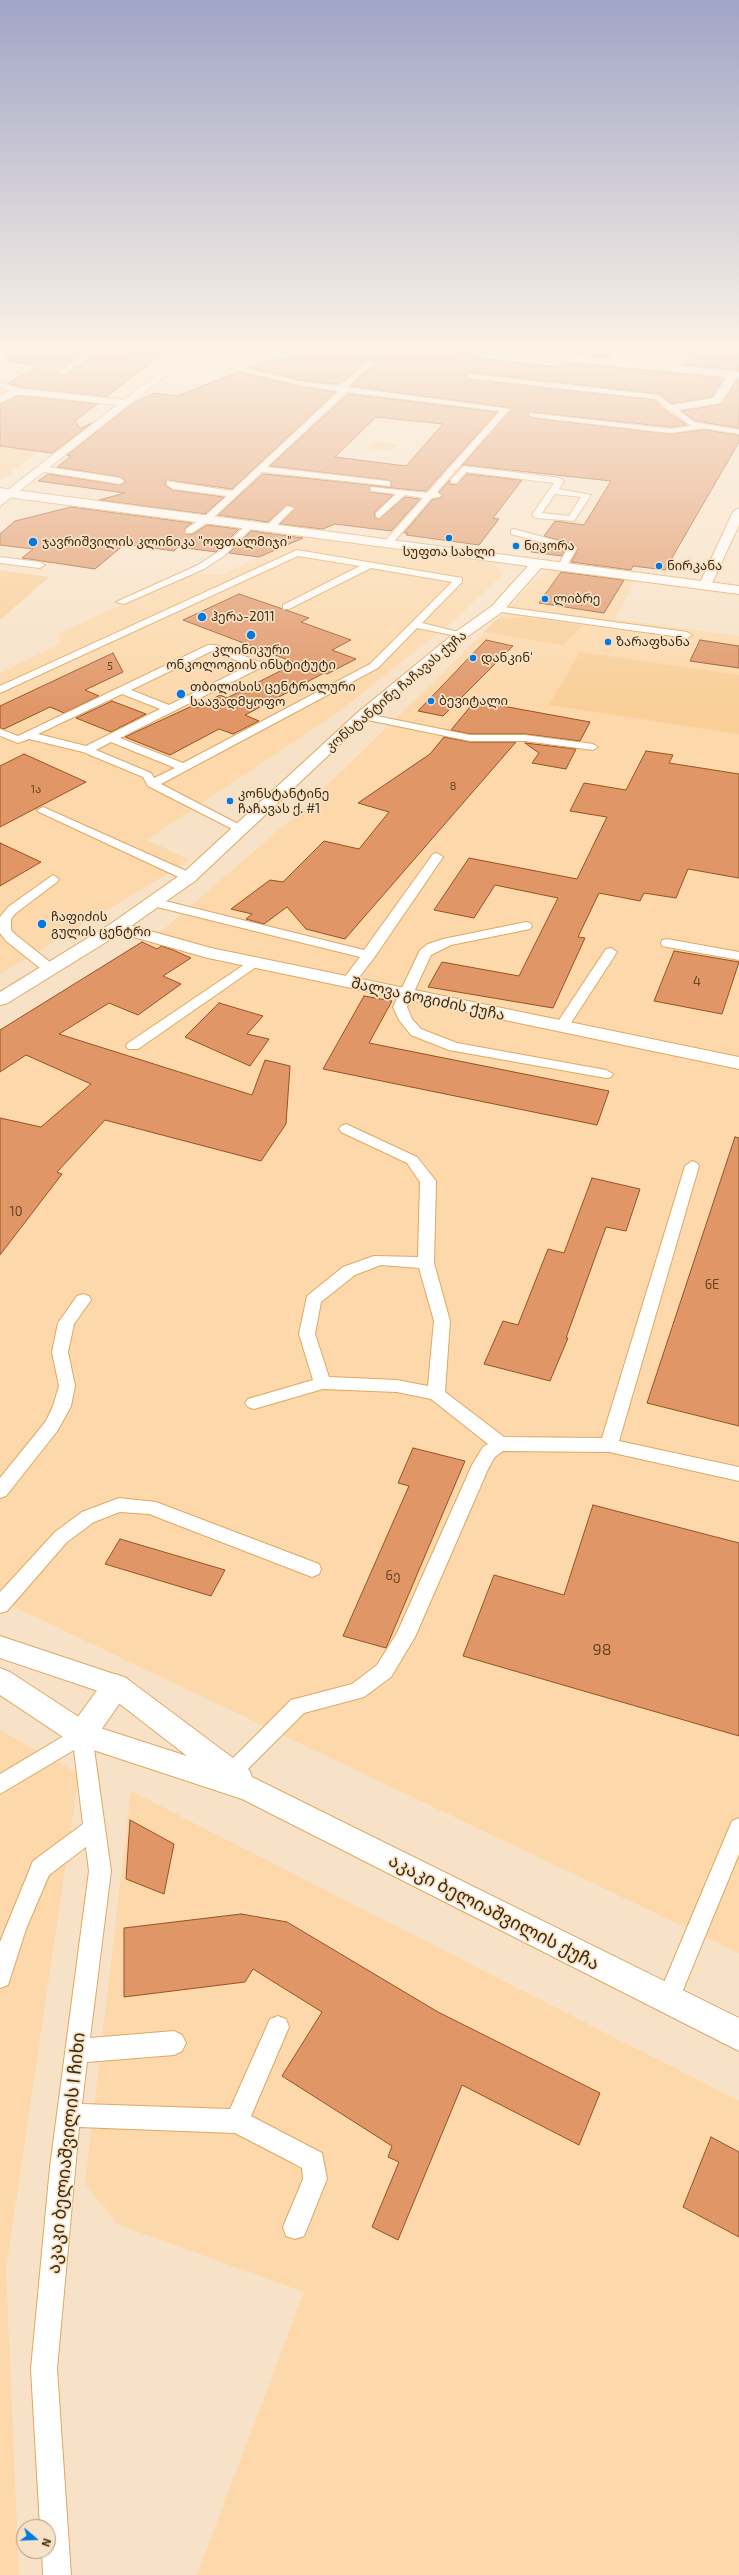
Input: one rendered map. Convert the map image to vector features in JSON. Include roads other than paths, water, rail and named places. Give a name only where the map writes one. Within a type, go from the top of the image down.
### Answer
[{"type":"street","points":[[0,502],[4,493],[40,470]]},
{"type":"street","points":[[4,493],[739,590]]},
{"type":"street","points":[[705,585],[739,512]]},
{"type":"street","name":"კონსტანტინე ჩაჩავას ქუჩა","points":[[0,1000],[118,927],[189,877],[242,830],[362,716],[462,634],[497,609],[538,563]]},
{"type":"street","name":"შალვა გოგიძის ქუჩა","points":[[118,927],[208,953],[739,1063]]},
{"type":"street","name":"აკაკი ბელიაშვილის ქუჩა","points":[[0,1647],[116,1686],[240,1781]]},
{"type":"street","name":"აკაკი ბელიაშვილის ქუჩა","points":[[0,1680],[82,1734],[240,1781],[739,2035]]},
{"type":"street","points":[[82,1734],[116,1686]]},
{"type":"lane","points":[[50,470],[120,481]]},
{"type":"lane","points":[[189,531],[207,519],[259,470]]},
{"type":"lane","points":[[268,470],[433,493]]},
{"type":"lane","points":[[388,543],[453,470]]},
{"type":"lane","points":[[374,489],[403,493],[444,493],[463,470]]},
{"type":"lane","points":[[473,470],[560,481],[536,515],[571,519],[587,495],[553,491]]},
{"type":"lane","points":[[170,483],[173,486],[233,494]]},
{"type":"lane","points":[[380,514],[403,493]]},
{"type":"lane","points":[[270,527],[290,508]]},
{"type":"lane","points":[[121,602],[201,567],[221,554],[251,525]]},
{"type":"lane","points":[[514,532],[572,548],[563,566]]},
{"type":"lane","points":[[0,690],[297,553],[459,580],[374,666],[152,784]]},
{"type":"lane","points":[[0,560],[40,565]]},
{"type":"lane","points":[[286,607],[370,565]]},
{"type":"lane","points":[[497,609],[687,635]]},
{"type":"lane","points":[[415,625],[462,634]]},
{"type":"lane","points":[[0,732],[18,740],[212,647],[258,665],[87,750]]},
{"type":"lane","points":[[122,690],[169,709]]},
{"type":"lane","points":[[362,716],[470,738],[525,738],[593,747]]},
{"type":"lane","points":[[28,735],[87,750],[147,774],[152,784],[242,830]]},
{"type":"lane","points":[[111,738],[183,767]]},
{"type":"lane","points":[[43,810],[189,877]]},
{"type":"lane","points":[[348,982],[369,955],[437,857]]},
{"type":"lane","points":[[50,969],[11,938],[5,931],[5,919],[12,910],[53,879]]},
{"type":"lane","points":[[153,902],[369,955]]},
{"type":"lane","points":[[526,926],[448,942],[433,947],[425,954],[400,1007],[406,1020],[416,1032],[454,1047],[606,1074]]},
{"type":"lane","points":[[667,943],[739,956]]},
{"type":"lane","points":[[562,1026],[611,952]]},
{"type":"lane","points":[[134,1046],[254,962]]},
{"type":"lane","points":[[346,1128],[412,1160],[428,1181],[426,1263],[442,1320],[436,1394]]},
{"type":"lane","points":[[610,1445],[692,1166]]},
{"type":"lane","points":[[323,1382],[307,1334],[313,1300],[349,1271],[380,1260],[426,1263]]},
{"type":"lane","points":[[0,1491],[52,1425],[62,1406],[67,1386],[60,1352],[66,1323],[83,1300]]},
{"type":"lane","points":[[254,1403],[323,1382],[368,1383],[436,1394],[500,1444]]},
{"type":"lane","points":[[240,1781],[298,1706],[357,1691],[384,1671],[405,1637],[481,1465],[489,1452],[500,1444],[610,1445],[739,1474]]},
{"type":"lane","points":[[0,1605],[61,1537],[88,1517],[119,1505],[150,1507],[312,1570]]},
{"type":"lane","points":[[0,1785],[82,1734]]},
{"type":"lane","name":"აკაკი ბელიაშვილის I ჩიხი","points":[[57,2575],[44,2369],[68,2115],[78,2051],[100,1871],[82,1734]]},
{"type":"lane","points":[[0,1977],[16,1928],[41,1868],[95,1828]]},
{"type":"lane","points":[[668,1999],[739,1828]]},
{"type":"lane","points":[[237,2121],[278,2027]]},
{"type":"lane","points":[[78,2051],[174,2043]]},
{"type":"lane","points":[[68,2115],[237,2121],[302,2154],[313,2162],[315,2179],[295,2227]]},
{"type":"place","name":"სუფთა სახლი","points":[[449,538]]},
{"type":"place","name":"ჯავრიშვილის კლინიკა \"ოფთალმიჯი\"","points":[[33,542]]},
{"type":"place","name":"ნიკორა","points":[[516,546]]},
{"type":"place","name":"ნირკანა","points":[[659,566]]},
{"type":"place","name":"ლიბრე","points":[[545,599]]},
{"type":"place","name":"ჰერა-2011","points":[[202,617]]},
{"type":"place","name":"კლინიკური ონკოლოგიის ინსტიტუტი","points":[[251,635]]},
{"type":"place","name":"ზარაფხანა","points":[[608,642]]},
{"type":"place","name":"დანკინ'","points":[[473,658]]},
{"type":"place","name":"თბილისის ცენტრალური საავადმყოფო","points":[[181,694]]},
{"type":"place","name":"ბევიტალი","points":[[431,701]]},
{"type":"place","name":"კონსტანტინე ჩაჩავას ქ. #1","points":[[230,801]]},
{"type":"place","name":"ჩაფიძის გულის ცენტრი","points":[[42,924]]}]
